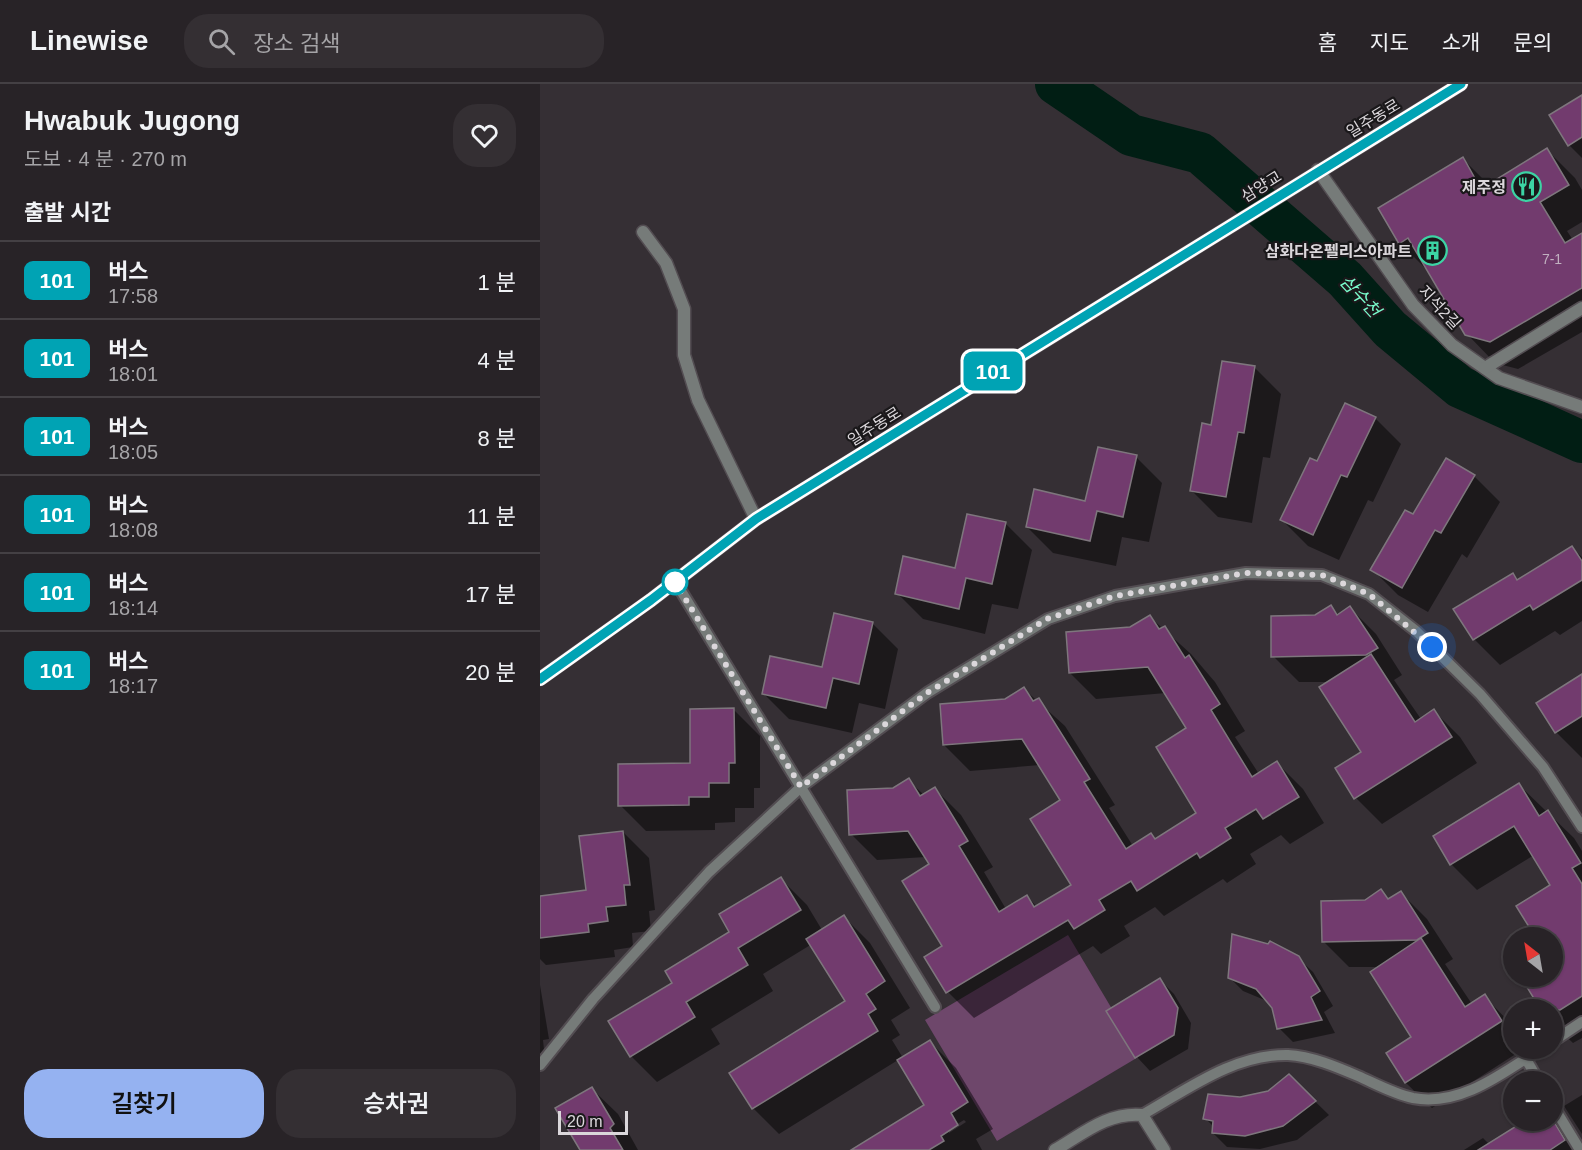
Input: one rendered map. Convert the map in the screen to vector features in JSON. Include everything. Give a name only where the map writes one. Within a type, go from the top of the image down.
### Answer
[{"type":"main road","name":"일주동로","points":[[1302,180],[1461,84]]},
{"type":"main road","name":"삼양교","points":[[1237,219],[1302,180]]},
{"type":"main road","name":"일주동로","points":[[540,679],[756,519],[1237,219]]},
{"type":"street","name":"지석2길","points":[[1318,170],[1413,305],[1452,345],[1498,378],[1582,407]]},
{"type":"street","points":[[643,232],[666,263],[684,309],[684,355],[698,400],[756,519]]},
{"type":"street","points":[[1485,368],[1582,308]]},
{"type":"street","points":[[1055,1150],[1104,1121],[1124,1113],[1142,1115],[1164,1150]]},
{"type":"lane","points":[[540,1065],[593,999],[709,872],[801,787],[927,693],[1047,619],[1115,596],[1246,573],[1322,575],[1369,594],[1424,639],[1480,694],[1543,767],[1582,827]]},
{"type":"lane","points":[[675,581],[934,1007]]},
{"type":"lane","points":[[1563,1035],[1582,1022]]},
{"type":"lane","points":[[1142,1115],[1236,1062],[1288,1055],[1345,1071],[1415,1098],[1446,1099],[1472,1090],[1526,1059],[1533,1071]]},
{"type":"lane","points":[[1563,1122],[1580,1150]]},
{"type":"shaded area","points":[[1068,935],[1140,1056],[997,1141],[925,1020]]},
{"type":"building","points":[[1582,95],[1582,137],[1568,146],[1549,115]]},
{"type":"building","points":[[1547,148],[1569,185],[1540,202],[1565,243],[1582,233],[1582,288],[1490,342],[1465,335],[1408,238],[1399,244],[1378,208],[1463,157],[1481,189]]},
{"type":"building","points":[[1222,361],[1255,366],[1244,433],[1238,432],[1226,497],[1190,491],[1202,423],[1211,425]]},
{"type":"building","points":[[1345,403],[1376,417],[1347,477],[1341,475],[1313,535],[1280,520],[1310,458],[1317,461]]},
{"type":"building","points":[[1098,447],[1137,455],[1123,517],[1097,511],[1090,541],[1026,527],[1034,489],[1085,501]]},
{"type":"building","points":[[1446,458],[1475,475],[1441,533],[1435,530],[1402,588],[1370,570],[1405,510],[1413,514]]},
{"type":"building","points":[[967,514],[1006,522],[992,584],[966,578],[959,609],[895,594],[903,556],[955,568]]},
{"type":"building","points":[[1572,546],[1582,561],[1582,580],[1533,610],[1530,605],[1473,640],[1453,609],[1513,573],[1517,580]]},
{"type":"building","points":[[1331,605],[1337,615],[1350,606],[1378,648],[1366,655],[1271,657],[1271,616],[1315,615]]},
{"type":"building","points":[[834,613],[873,622],[859,684],[833,678],[826,708],[762,694],[770,656],[822,667]]},
{"type":"building","points":[[1150,615],[1159,629],[1165,626],[1185,658],[1189,655],[1220,704],[1211,710],[1252,777],[1277,761],[1299,797],[1263,819],[1256,809],[1225,828],[1231,838],[1200,858],[1197,853],[1137,891],[1131,881],[1099,900],[1105,910],[1074,929],[1068,920],[946,993],[924,957],[942,946],[902,881],[929,864],[908,831],[849,835],[847,790],[893,788],[909,778],[920,796],[935,787],[968,841],[959,846],[999,912],[1027,895],[1034,907],[1071,885],[1030,819],[1060,800],[1022,739],[943,745],[940,704],[1005,699],[1024,687],[1033,701],[1039,698],[1090,779],[1084,782],[1126,849],[1151,833],[1155,839],[1196,813],[1156,747],[1186,728],[1148,667],[1069,673],[1066,632],[1130,627]]},
{"type":"building","points":[[1371,654],[1415,722],[1434,709],[1452,737],[1354,799],[1335,768],[1361,752],[1319,687]]},
{"type":"building","points":[[1582,674],[1582,716],[1555,733],[1536,703]]},
{"type":"building","points":[[734,708],[735,763],[729,763],[729,783],[709,783],[709,797],[689,797],[689,805],[618,806],[618,764],[690,763],[690,709]]},
{"type":"building","points":[[1519,783],[1539,816],[1548,810],[1581,863],[1572,868],[1582,884],[1582,996],[1563,1008],[1563,999],[1534,999],[1527,987],[1563,987],[1563,927],[1529,927],[1516,906],[1550,885],[1514,826],[1450,865],[1433,836]]},
{"type":"building","points":[[623,831],[630,885],[624,885],[626,905],[606,907],[608,921],[588,924],[589,932],[540,938],[540,896],[586,890],[579,836]]},
{"type":"building","points":[[781,877],[801,910],[738,948],[748,965],[686,1002],[695,1017],[630,1057],[608,1021],[672,983],[665,971],[729,932],[719,914]]},
{"type":"building","points":[[1381,889],[1388,899],[1401,891],[1428,933],[1417,940],[1322,942],[1321,901],[1365,900]]},
{"type":"building","points":[[844,915],[885,981],[866,994],[876,1009],[868,1014],[878,1031],[752,1109],[729,1073],[845,1001],[806,939]]},
{"type":"building","points":[[1232,934],[1268,944],[1270,941],[1299,956],[1320,991],[1311,997],[1322,1020],[1277,1029],[1272,1008],[1256,989],[1228,978]]},
{"type":"building","points":[[1421,938],[1465,1007],[1485,994],[1502,1021],[1405,1083],[1386,1053],[1411,1037],[1370,972]]},
{"type":"building","points":[[1160,978],[1178,1008],[1174,1035],[1135,1058],[1106,1011]]},
{"type":"building","points":[[930,1040],[968,1102],[951,1113],[958,1125],[941,1136],[944,1141],[929,1150],[851,1150],[924,1105],[897,1060]]},
{"type":"building","points":[[1289,1074],[1316,1101],[1283,1126],[1245,1136],[1212,1133],[1213,1121],[1203,1119],[1208,1094],[1240,1097],[1268,1091]]},
{"type":"building","points":[[592,1087],[614,1124],[610,1128],[623,1150],[580,1150],[555,1108]]},
{"type":"building","points":[[1508,1131],[1560,1131],[1565,1140],[1550,1150],[1478,1150]]},
{"type":"waterway","name":"삼수천","points":[[1056,84],[1131,135],[1200,153],[1345,279],[1390,329],[1460,387],[1582,442]]},
{"type":"bus line","name":"101","points":[[540,679],[651,600],[756,519],[1237,219],[1461,84]]},
{"type":"place","name":"제주정","points":[[1527,187]]},
{"type":"place","name":"삼화다온펠리스아파트","points":[[1433,251]]},
{"type":"route","points":[[675,582],[801,787],[927,693],[1047,619],[1115,596],[1246,573],[1322,575],[1369,594],[1409,625],[1432,647]]}]
